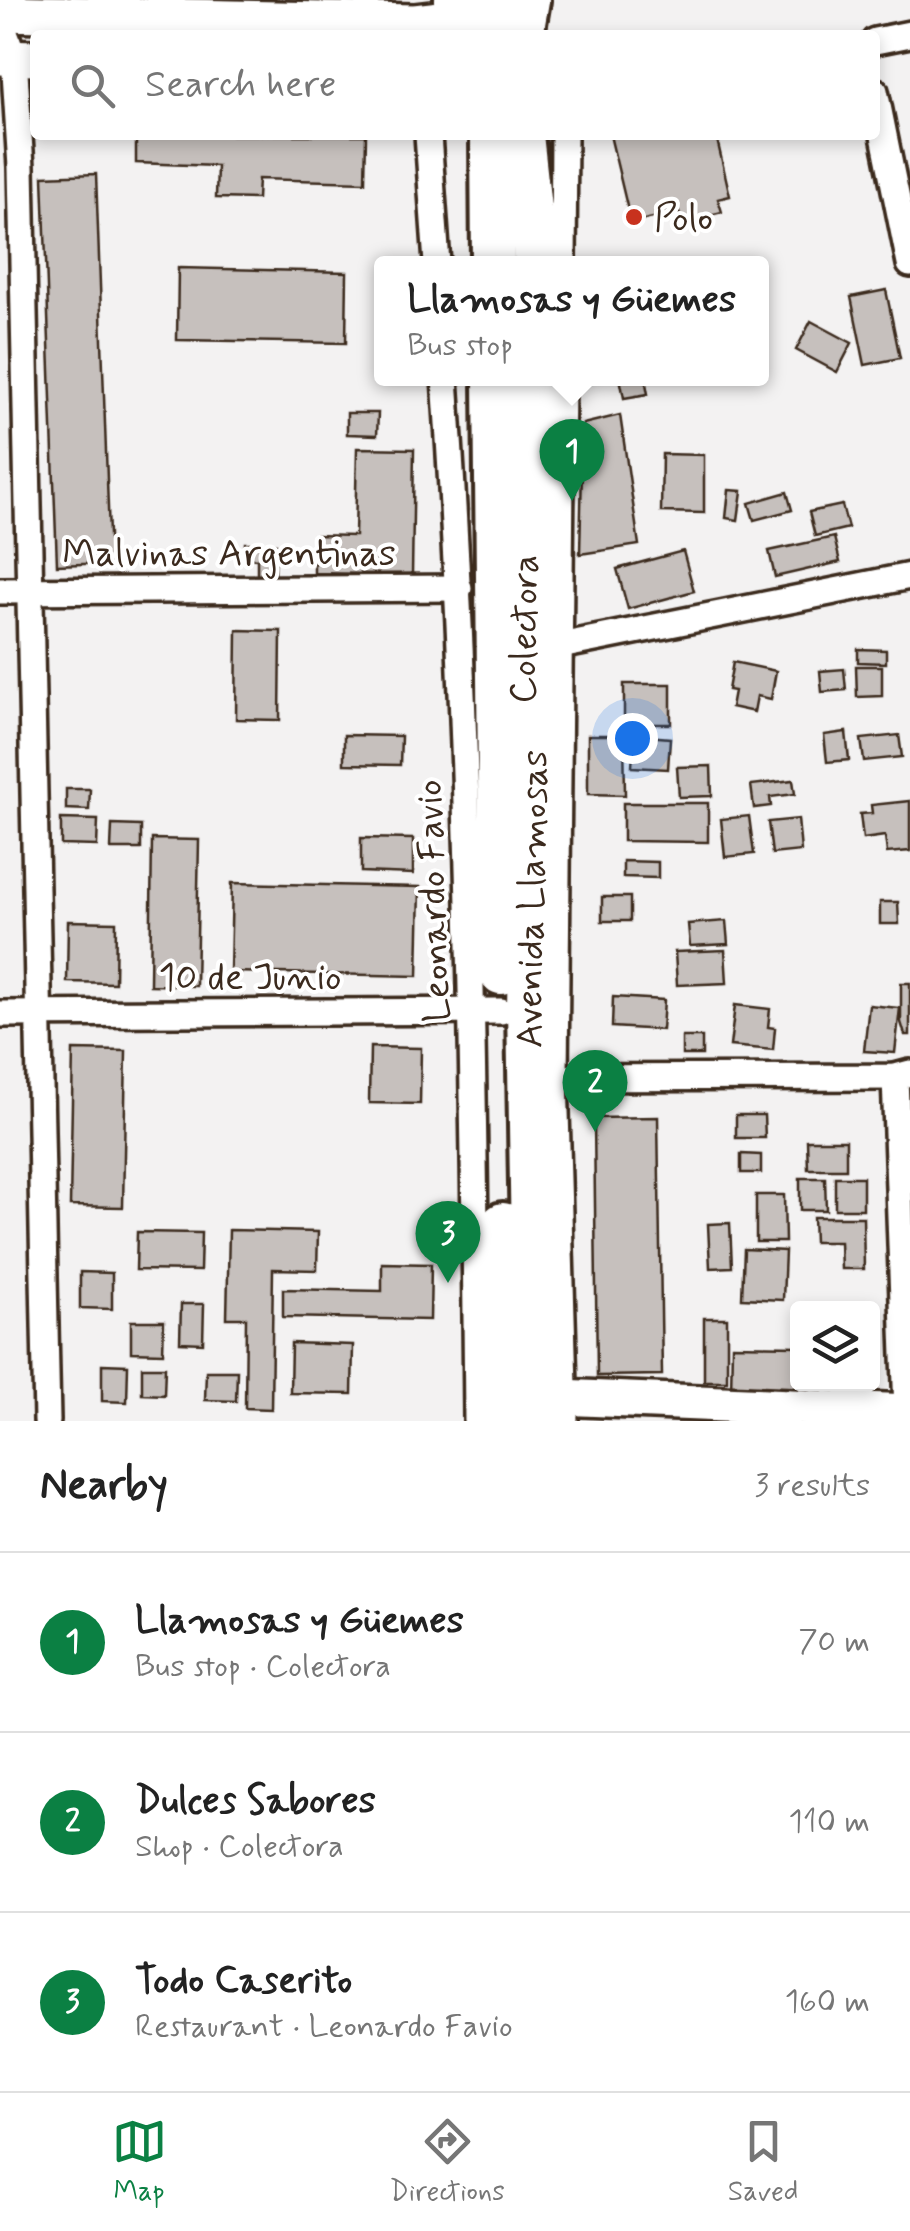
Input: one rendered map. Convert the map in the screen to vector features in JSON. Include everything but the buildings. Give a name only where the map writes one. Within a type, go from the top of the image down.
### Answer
[{"type":"highway","points":[[492,140],[494,256]]},
{"type":"highway","points":[[523,140],[535,243]]},
{"type":"highway","name":"Avenida Llamosas","points":[[495,386],[487,1012],[541,1411]]},
{"type":"highway","name":"Avenida Llamosas","points":[[536,386],[541,1411]]},
{"type":"main road","points":[[0,17],[488,17]]},
{"type":"main road","points":[[541,1411],[908,1412]]},
{"type":"street","points":[[538,0],[546,30]]},
{"type":"street","points":[[0,17],[16,58],[21,166],[36,1014],[48,1421]]},
{"type":"street","points":[[880,41],[910,34]]},
{"type":"street","points":[[880,117],[910,264]]},
{"type":"street","points":[[428,140],[436,256]]},
{"type":"street","points":[[563,256],[564,140]]},
{"type":"street","name":"Leonardo Favio","points":[[446,386],[487,1012],[476,1421]]},
{"type":"street","name":"Colectora","points":[[542,1078],[560,646],[562,386]]},
{"type":"street","points":[[560,646],[910,576]]},
{"type":"street","name":"Malvinas Argentinas","points":[[0,590],[459,588]]},
{"type":"street","name":"10 de Junio","points":[[0,1014],[487,1012]]},
{"type":"street","points":[[542,1078],[902,1075],[908,1412]]},
{"type":"place","name":"Polo","points":[[634,217]]},
{"type":"place","name":"Llamosas y Güemes","points":[[572,501]]},
{"type":"place","name":"Dulces Sabores","points":[[595,1132]]},
{"type":"place","name":"Todo Caserito","points":[[448,1283]]}]
